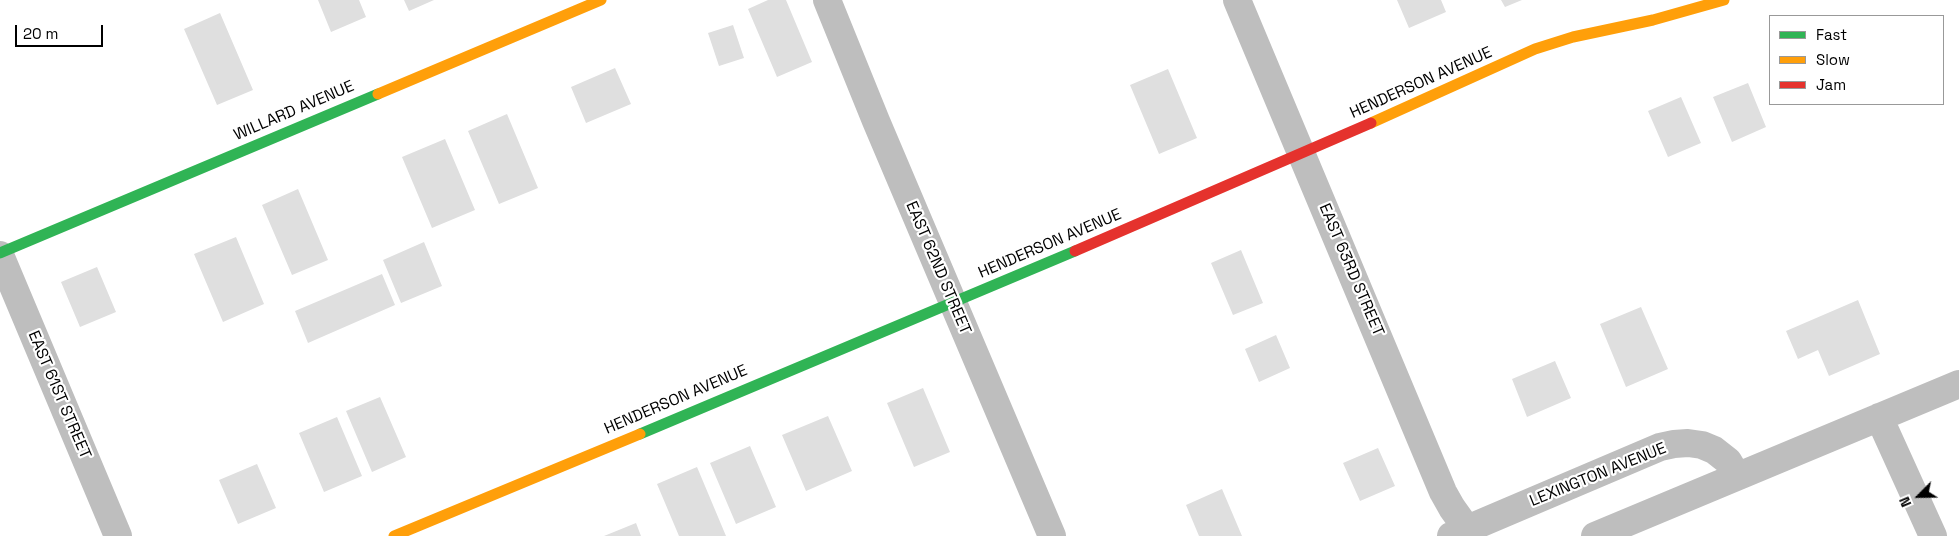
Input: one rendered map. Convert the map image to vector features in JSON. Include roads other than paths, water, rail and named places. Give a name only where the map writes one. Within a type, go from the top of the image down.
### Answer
[{"type":"street","name":"WILLARD AVENUE","points":[[0,254],[601,0]]},
{"type":"street","name":"EAST 62ND STREET","points":[[827,0],[876,121],[1052,536]]},
{"type":"street","name":"EAST 63RD STREET","points":[[1237,0],[1443,492],[1463,534]]},
{"type":"street","name":"HENDERSON AVENUE","points":[[394,536],[953,303],[1303,154],[1535,49],[1574,37],[1653,20],[1724,0]]},
{"type":"street","name":"EAST 61ST STREET","points":[[0,254],[118,536]]},
{"type":"street","points":[[1595,536],[1959,384]]},
{"type":"street","points":[[1880,417],[1932,536]]},
{"type":"street","name":"LEXINGTON AVENUE","points":[[1463,534],[1660,448],[1674,444],[1702,445],[1714,450],[1728,461],[1737,476]]}]
